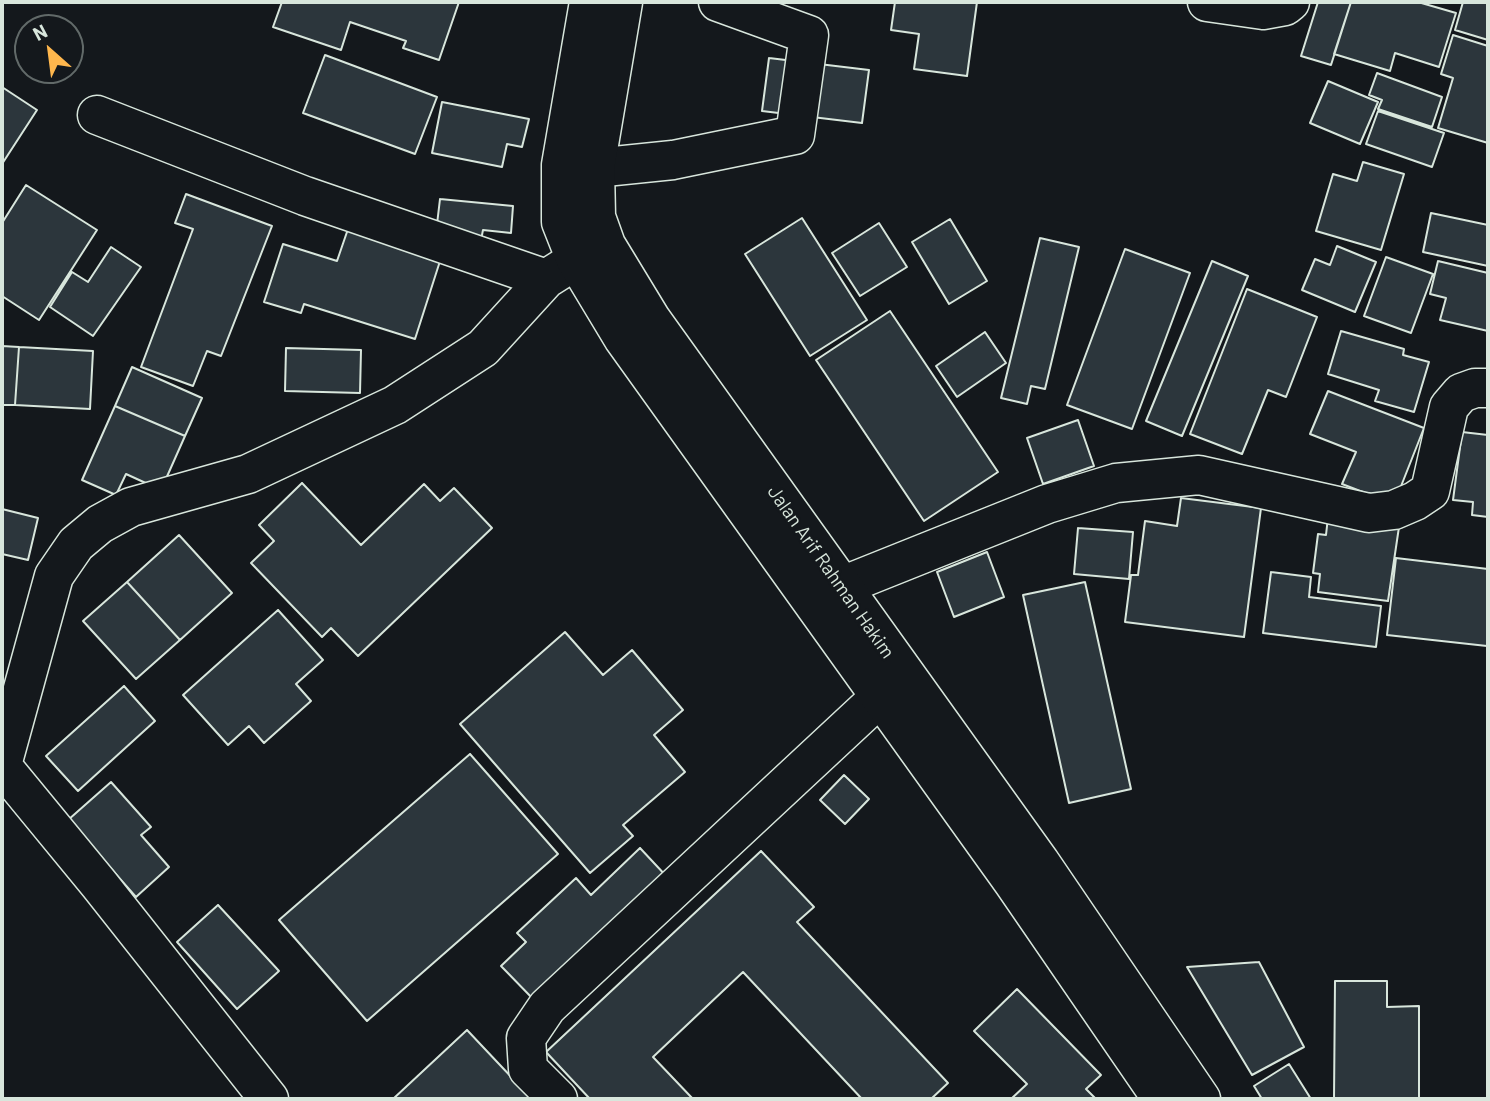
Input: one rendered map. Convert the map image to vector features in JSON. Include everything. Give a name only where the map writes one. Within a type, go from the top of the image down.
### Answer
[{"type":"main road","name":"Jalan Arif Rahman Hakim","points":[[589,2],[578,166],[606,245],[651,319],[842,586],[894,689],[1013,882],[1161,1099]]},
{"type":"main road","name":"Jalan Arif Rahman Hakim","points":[[623,2],[561,222],[561,270],[623,338],[894,689],[1040,862],[1201,1099]]},
{"type":"main road","points":[[578,166],[673,160],[795,135],[809,35],[718,2]]},
{"type":"main road","points":[[1207,2],[1263,10],[1285,6],[1290,2]]},
{"type":"main road","points":[[97,115],[305,196],[561,270],[483,348],[395,405],[248,474],[131,507],[100,524],[76,544],[54,576],[2,765],[269,1099]]},
{"type":"main road","points":[[842,586],[1047,504],[1116,482],[1199,475],[1369,513],[1394,510],[1430,491],[1449,407],[1461,393],[1475,388],[1488,388]]},
{"type":"main road","points":[[558,1099],[528,1069],[527,1038],[547,1007],[894,689]]},
{"type":"building","points":[[282,2],[459,2],[439,60],[403,48],[406,41],[350,22],[341,50],[273,27]]},
{"type":"building","points":[[895,2],[977,2],[967,76],[914,69],[919,34],[891,30]]},
{"type":"building","points":[[1318,2],[1351,2],[1331,65],[1301,56]]},
{"type":"building","points":[[1351,2],[1418,2],[1456,13],[1439,67],[1395,53],[1390,71],[1334,54]]},
{"type":"building","points":[[1463,2],[1488,2],[1488,40],[1455,30]]},
{"type":"building","points":[[1453,35],[1488,46],[1488,143],[1438,128],[1453,78],[1441,74]]},
{"type":"building","points":[[325,55],[437,97],[415,154],[303,113]]},
{"type":"building","points":[[769,58],[869,70],[862,123],[762,111]]},
{"type":"building","points":[[1377,73],[1442,97],[1432,127],[1378,109],[1382,100],[1369,95]]},
{"type":"building","points":[[1328,81],[1378,102],[1360,144],[1310,123]]},
{"type":"building","points":[[2,87],[37,110],[2,164]]},
{"type":"building","points":[[442,102],[529,119],[522,147],[507,144],[502,167],[432,153]]},
{"type":"building","points":[[1378,111],[1444,133],[1432,167],[1366,144]]},
{"type":"building","points":[[1363,162],[1404,174],[1381,250],[1316,231],[1333,174],[1357,181]]},
{"type":"building","points":[[26,185],[97,230],[39,320],[2,296],[2,223]]},
{"type":"building","points":[[186,194],[272,226],[221,356],[207,351],[193,386],[141,367],[193,229],[175,223]]},
{"type":"building","points":[[440,199],[513,206],[511,233],[483,230],[480,245],[435,241]]},
{"type":"building","points":[[1431,213],[1488,225],[1488,266],[1423,252]]},
{"type":"building","points":[[802,218],[867,320],[810,356],[745,254]]},
{"type":"building","points":[[950,219],[987,281],[949,304],[912,242]]},
{"type":"building","points":[[879,223],[907,267],[860,296],[832,253]]},
{"type":"building","points":[[348,229],[441,258],[415,339],[304,304],[301,313],[264,302],[283,244],[337,261]]},
{"type":"building","points":[[1040,238],[1079,247],[1045,389],[1031,386],[1027,404],[1001,398]]},
{"type":"building","points":[[1337,246],[1376,262],[1355,312],[1302,290],[1315,259],[1330,265]]},
{"type":"building","points":[[111,247],[141,267],[93,336],[50,307],[72,272],[88,282]]},
{"type":"building","points":[[1125,249],[1190,273],[1132,429],[1067,405]]},
{"type":"building","points":[[1386,257],[1433,274],[1411,333],[1364,316]]},
{"type":"building","points":[[1212,261],[1248,276],[1182,436],[1146,421]]},
{"type":"building","points":[[1438,261],[1488,273],[1488,331],[1440,320],[1446,298],[1430,294]]},
{"type":"building","points":[[1247,289],[1317,317],[1286,397],[1268,390],[1242,454],[1190,434]]},
{"type":"building","points":[[890,311],[998,472],[924,521],[816,360]]},
{"type":"building","points":[[1341,331],[1404,349],[1403,355],[1429,362],[1414,412],[1375,401],[1379,390],[1328,374]]},
{"type":"building","points":[[985,332],[1006,363],[957,397],[936,366]]},
{"type":"building","points":[[2,346],[19,347],[15,405],[2,405]]},
{"type":"building","points":[[19,347],[93,351],[90,409],[15,405]]},
{"type":"building","points":[[286,348],[361,350],[360,393],[285,391]]},
{"type":"building","points":[[132,367],[202,398],[185,436],[115,406]]},
{"type":"building","points":[[1328,391],[1424,428],[1394,504],[1342,484],[1356,452],[1310,434]]},
{"type":"building","points":[[115,406],[185,436],[161,490],[126,474],[116,495],[82,480]]},
{"type":"building","points":[[1078,420],[1094,466],[1043,484],[1027,438]]},
{"type":"building","points":[[1462,432],[1488,435],[1488,517],[1472,515],[1473,502],[1453,500]]},
{"type":"building","points":[[302,483],[361,545],[424,484],[440,501],[454,488],[492,528],[358,656],[331,628],[322,637],[251,563],[274,541],[259,525]]},
{"type":"building","points":[[1181,498],[1261,508],[1244,637],[1125,622],[1131,575],[1138,575],[1145,521],[1177,526]]},
{"type":"building","points":[[2,509],[38,518],[28,560],[2,554]]},
{"type":"building","points":[[1328,517],[1399,527],[1388,601],[1318,592],[1320,574],[1313,573],[1318,534],[1326,535]]},
{"type":"building","points":[[1078,528],[1133,532],[1129,579],[1074,574]]},
{"type":"building","points":[[179,535],[232,593],[180,640],[127,582]]},
{"type":"building","points":[[987,552],[1004,597],[954,617],[937,572]]},
{"type":"building","points":[[1396,558],[1488,569],[1487,646],[1387,635]]},
{"type":"building","points":[[1271,572],[1311,577],[1309,597],[1381,606],[1376,647],[1263,633]]},
{"type":"building","points":[[127,582],[180,640],[136,679],[83,621]]},
{"type":"building","points":[[1085,582],[1131,789],[1069,803],[1023,595]]},
{"type":"building","points":[[278,610],[323,660],[296,684],[311,701],[264,743],[249,726],[228,745],[183,695]]},
{"type":"building","points":[[565,632],[603,675],[632,650],[683,710],[654,735],[685,772],[623,825],[633,836],[590,873],[460,724]]},
{"type":"building","points":[[124,686],[155,721],[78,791],[46,756]]},
{"type":"building","points":[[470,754],[558,854],[367,1021],[279,920]]},
{"type":"building","points":[[844,775],[869,799],[845,824],[820,800]]},
{"type":"building","points":[[111,782],[151,827],[141,835],[169,867],[136,897],[68,820]]},
{"type":"building","points":[[640,848],[668,878],[536,1002],[501,966],[526,942],[517,933],[576,878],[591,895]]},
{"type":"building","points":[[761,851],[814,907],[797,922],[948,1083],[931,1099],[862,1099],[743,972],[653,1057],[693,1099],[590,1099],[546,1052]]},
{"type":"building","points":[[218,905],[279,971],[237,1009],[177,942]]},
{"type":"building","points":[[1259,962],[1304,1047],[1252,1075],[1187,967]]},
{"type":"building","points":[[1335,981],[1387,981],[1387,1007],[1419,1006],[1419,1099],[1334,1099]]},
{"type":"building","points":[[1017,989],[1101,1075],[1086,1089],[1096,1099],[1011,1099],[1027,1084],[974,1031]]},
{"type":"building","points":[[467,1030],[532,1099],[393,1099]]},
{"type":"building","points":[[1289,1064],[1311,1099],[1262,1099],[1254,1086]]}]
